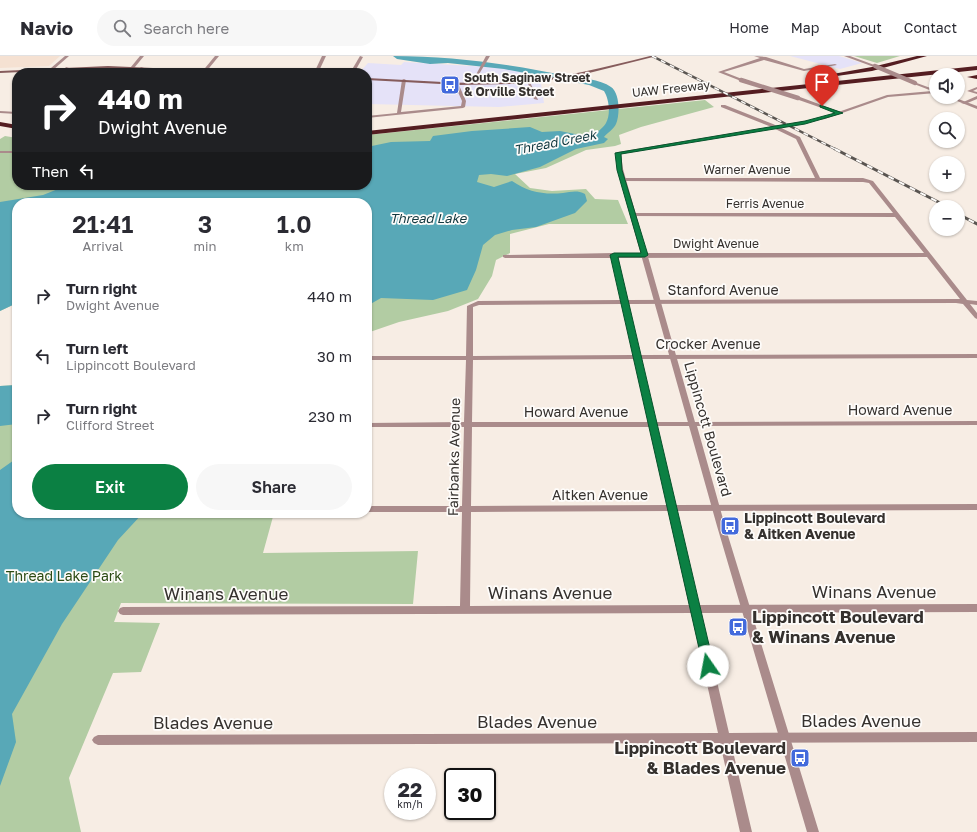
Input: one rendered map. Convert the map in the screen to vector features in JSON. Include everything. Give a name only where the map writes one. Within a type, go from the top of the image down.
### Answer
[{"type":"highway","points":[[826,76],[872,69],[924,56]]},
{"type":"highway","name":"UAW Freeway","points":[[751,89],[977,62]]},
{"type":"highway","name":"UAW Freeway","points":[[372,131],[751,89],[977,68]]},
{"type":"highway","points":[[965,77],[977,77]]},
{"type":"highway","points":[[751,89],[929,78]]},
{"type":"highway","points":[[751,89],[788,81]]},
{"type":"highway","name":"UAW Freeway","points":[[372,126],[610,104]]},
{"type":"highway","points":[[0,124],[12,126]]},
{"type":"highway","points":[[0,132],[12,133]]},
{"type":"main road","points":[[372,79],[472,83],[528,82],[572,76],[655,56]]},
{"type":"main road","points":[[67,68],[142,68]]},
{"type":"main road","points":[[1,72],[12,71]]},
{"type":"street","points":[[53,68],[67,56]]},
{"type":"street","points":[[133,68],[142,56]]},
{"type":"street","points":[[207,68],[217,56]]},
{"type":"street","points":[[318,68],[324,56]]},
{"type":"street","points":[[472,83],[488,56]]},
{"type":"street","points":[[756,56],[804,70],[835,65]]},
{"type":"street","points":[[773,56],[720,72],[841,113]]},
{"type":"street","points":[[846,56],[875,66],[929,89]]},
{"type":"street","points":[[355,68],[361,57]]},
{"type":"street","points":[[399,113],[404,80]]},
{"type":"street","points":[[372,116],[463,107],[464,101],[456,82]]},
{"type":"street","points":[[528,82],[536,99]]},
{"type":"street","points":[[977,88],[969,91],[977,93]]},
{"type":"street","points":[[775,127],[805,122],[841,113],[887,96],[929,93]]},
{"type":"street","points":[[965,102],[977,97]]},
{"type":"street","points":[[965,104],[977,108]]},
{"type":"street","points":[[723,106],[798,138],[818,180]]},
{"type":"street","points":[[0,112],[12,113]]},
{"type":"street","name":"Lippincott Boulevard","points":[[775,127],[623,151],[618,153],[617,160],[634,215],[716,508],[813,832]]},
{"type":"street","points":[[0,152],[12,152]]},
{"type":"street","name":"Warner Avenue","points":[[623,180],[863,180],[871,182],[897,215]]},
{"type":"street","name":"Ferris Avenue","points":[[634,215],[897,215]]},
{"type":"street","points":[[897,215],[977,317]]},
{"type":"street","points":[[614,255],[636,357],[696,609],[746,832]]},
{"type":"street","name":"Dwight Avenue","points":[[505,256],[927,255]]},
{"type":"street","name":"Stanford Avenue","points":[[470,306],[478,303],[624,302],[956,301],[977,303]]},
{"type":"street","name":"Fairbanks Avenue","points":[[465,609],[470,306]]},
{"type":"street","name":"Crocker Avenue","points":[[372,358],[977,356]]},
{"type":"street","name":"Howard Avenue","points":[[372,425],[977,423]]},
{"type":"street","name":"Aitken Avenue","points":[[372,509],[977,507]]},
{"type":"street","name":"Winans Avenue","points":[[123,611],[977,608]]},
{"type":"street","name":"Blades Avenue","points":[[98,740],[977,737]]},
{"type":"shaded area","points":[[0,56],[60,56],[49,66],[0,68]]},
{"type":"shaded area","points":[[790,56],[839,56],[862,63],[840,69]]},
{"type":"shaded area","points":[[404,62],[505,68],[540,77],[544,103],[499,107],[372,104],[372,68],[364,68],[368,63],[401,65]]},
{"type":"green space","points":[[854,56],[900,56],[877,63]]},
{"type":"green space","name":"Thread Lake","points":[[705,100],[714,107],[641,127],[619,135],[621,144],[586,150],[546,168],[515,174],[530,188],[552,191],[586,189],[595,199],[618,200],[628,224],[549,224],[510,234],[510,253],[496,260],[492,276],[478,299],[448,311],[399,322],[372,331],[372,198],[12,198],[12,305],[0,311],[0,139],[5,136],[12,137],[12,190],[372,190],[372,134]]},
{"type":"green space","name":"Thread Lake Park","points":[[12,385],[12,518],[273,518],[263,553],[418,551],[413,604],[121,603],[114,622],[160,623],[141,672],[113,673],[69,778],[81,832],[0,832],[0,386]]},
{"type":"water","name":"Thread Lake","points":[[530,127],[542,132],[560,131],[580,135],[600,135],[608,139],[604,143],[576,149],[540,167],[507,176],[491,174],[479,175],[477,182],[494,187],[512,181],[524,188],[536,192],[556,194],[579,192],[585,194],[587,201],[575,213],[536,227],[512,230],[495,235],[483,245],[476,270],[467,290],[433,300],[381,298],[372,303],[372,198],[25,198],[43,195],[56,190],[372,190],[372,146],[391,142],[430,141],[433,136],[472,131]]},
{"type":"water","name":"Thread Lake","points":[[12,200],[12,305],[0,311],[0,202]]},
{"type":"water","points":[[12,385],[12,425],[0,426],[0,386]]},
{"type":"water","points":[[12,462],[12,518],[138,518],[118,540],[62,624],[12,714],[16,742],[0,786],[0,470]]},
{"type":"waterway","name":"Thread Creek","points":[[397,56],[430,61],[448,60],[504,66],[591,83],[608,89],[612,96],[614,110],[611,124],[600,135]]},
{"type":"railway","points":[[652,56],[837,150]]},
{"type":"railway","points":[[835,149],[934,200]]},
{"type":"railway","points":[[965,218],[977,224]]},
{"type":"place","name":"South Saginaw Street & Orville Street","points":[[450,85]]},
{"type":"place","name":"Lippincott Boulevard & Aitken Avenue","points":[[730,526]]},
{"type":"place","name":"Lippincott Boulevard & Winans Avenue","points":[[738,627]]},
{"type":"place","name":"Lippincott Boulevard & Blades Avenue","points":[[800,758]]},
{"type":"route","points":[[708,666],[696,609],[636,357],[614,255],[645,255],[617,160],[618,153],[805,122],[841,113],[822,106]]}]
